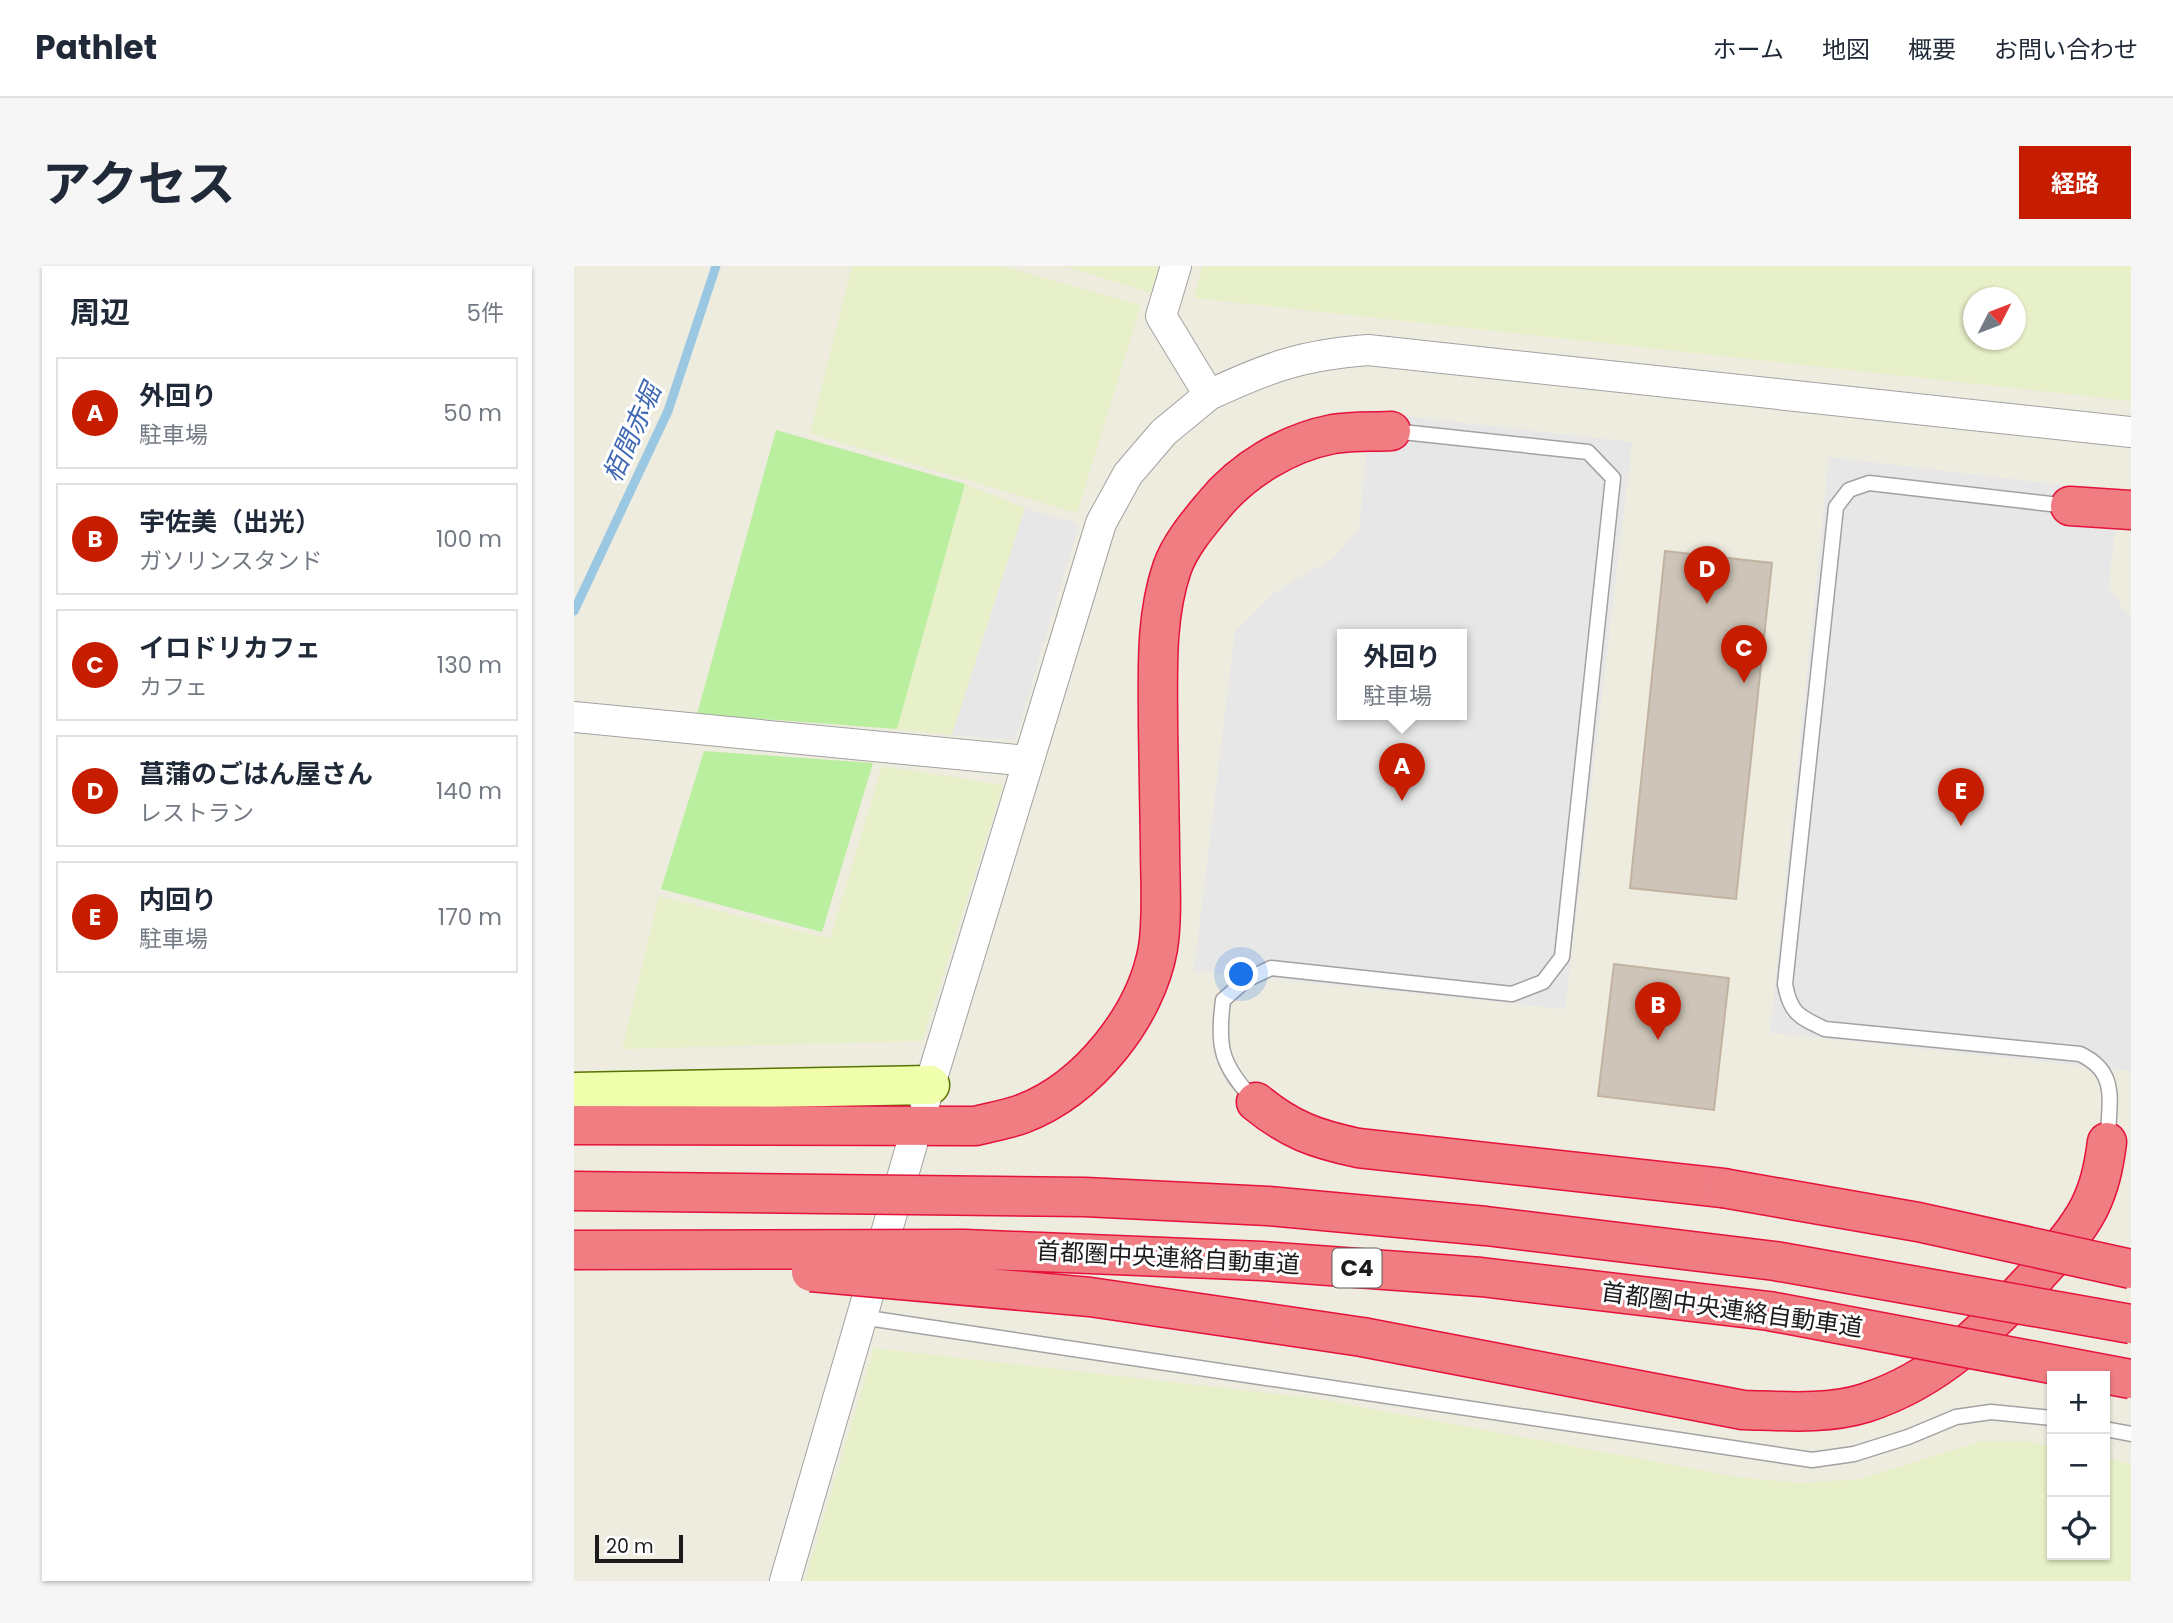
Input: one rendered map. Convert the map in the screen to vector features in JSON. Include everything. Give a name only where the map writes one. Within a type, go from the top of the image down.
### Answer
[{"type":"highway","points":[[574,1125],[976,1126],[1023,1114],[1056,1096],[1087,1071],[1118,1037],[1144,993],[1158,948],[1161,899],[1158,668],[1161,608],[1173,565],[1195,527],[1223,494],[1258,466],[1293,446],[1334,434],[1391,431]]},
{"type":"highway","points":[[2070,506],[2131,510]]},
{"type":"highway","points":[[1256,1102],[1277,1119],[1312,1138],[1358,1148],[1553,1167],[1723,1188],[1918,1222],[2131,1269]]},
{"type":"highway","points":[[574,1266],[823,1273],[1090,1297],[1362,1337],[1743,1410],[1804,1412],[1863,1404],[1921,1380],[1982,1335],[2070,1238],[2102,1179],[2108,1142]]},
{"type":"highway","name":"首都圏中央連絡自動車道","points":[[574,1191],[1085,1196],[1268,1206],[1486,1226],[1775,1261],[2131,1324]]},
{"type":"highway","name":"首都圏中央連絡自動車道","points":[[574,1250],[978,1250],[1262,1261],[1481,1277],[1769,1311],[2131,1379]]},
{"type":"street","points":[[1176,266],[1161,316],[1209,395]]},
{"type":"street","points":[[574,1092],[927,1093],[1101,523],[1128,474],[1164,432],[1209,395],[1261,370],[1315,354],[1368,350],[2131,432]]},
{"type":"street","points":[[574,718],[1028,761]]},
{"type":"street","points":[[785,1581],[912,1144]]},
{"type":"lane","points":[[1256,1102],[1233,1078],[1222,1056],[1219,1032],[1223,1000],[1246,980],[1258,974],[1271,968],[1512,994],[1543,982],[1562,957],[1613,478],[1588,452],[1391,431]]},
{"type":"lane","points":[[2070,506],[1869,483],[1849,490],[1836,507],[1785,984],[1789,1005],[1805,1019],[1825,1028],[2080,1054],[2099,1063],[2109,1083],[2108,1142]]},
{"type":"lane","points":[[861,1317],[1812,1460],[1854,1454],[1908,1437],[1955,1417],[1990,1412],[2047,1418]]},
{"type":"lane","points":[[2110,1430],[2131,1434]]},
{"type":"green space","points":[[852,266],[1001,266],[1141,305],[1077,513],[810,433]]},
{"type":"green space","points":[[1064,266],[1159,266],[1151,293]]},
{"type":"green space","points":[[1202,266],[2131,266],[2131,401],[1194,298]]},
{"type":"green space","points":[[776,430],[965,484],[897,729],[697,714]]},
{"type":"green space","points":[[965,484],[1025,508],[952,735],[897,729]]},
{"type":"green space","points":[[704,751],[873,763],[822,932],[661,889]]},
{"type":"green space","points":[[882,766],[1003,785],[922,1041],[622,1049],[659,896],[830,939]]},
{"type":"green space","points":[[874,1348],[1312,1398],[1738,1477],[1801,1483],[1860,1479],[1982,1441],[2026,1441],[2047,1446],[2047,1560],[2110,1560],[2110,1459],[2131,1464],[2131,1581],[805,1581]]},
{"type":"shaded area","points":[[1370,412],[1632,442],[1565,1009],[1194,971],[1235,631],[1279,589],[1330,561],[1359,530]]},
{"type":"shaded area","points":[[1829,457],[2120,492],[2108,587],[2131,619],[2131,1071],[1770,1033]]},
{"type":"shaded area","points":[[1025,508],[1079,524],[1015,740],[952,735]]},
{"type":"building","points":[[1665,551],[1772,563],[1736,899],[1630,888]]},
{"type":"building","points":[[1614,964],[1729,978],[1714,1110],[1598,1096]]},
{"type":"waterway","name":"栢間赤堀","points":[[574,611],[668,411],[716,266]]},
{"type":"place","name":"菖蒲のごはん屋さん","points":[[1707,604]]},
{"type":"place","name":"イロドリカフェ","points":[[1744,683]]},
{"type":"place","name":"外回り","points":[[1402,801]]},
{"type":"place","name":"内回り","points":[[1961,826]]},
{"type":"place","name":"宇佐美（出光）","points":[[1658,1040]]}]
